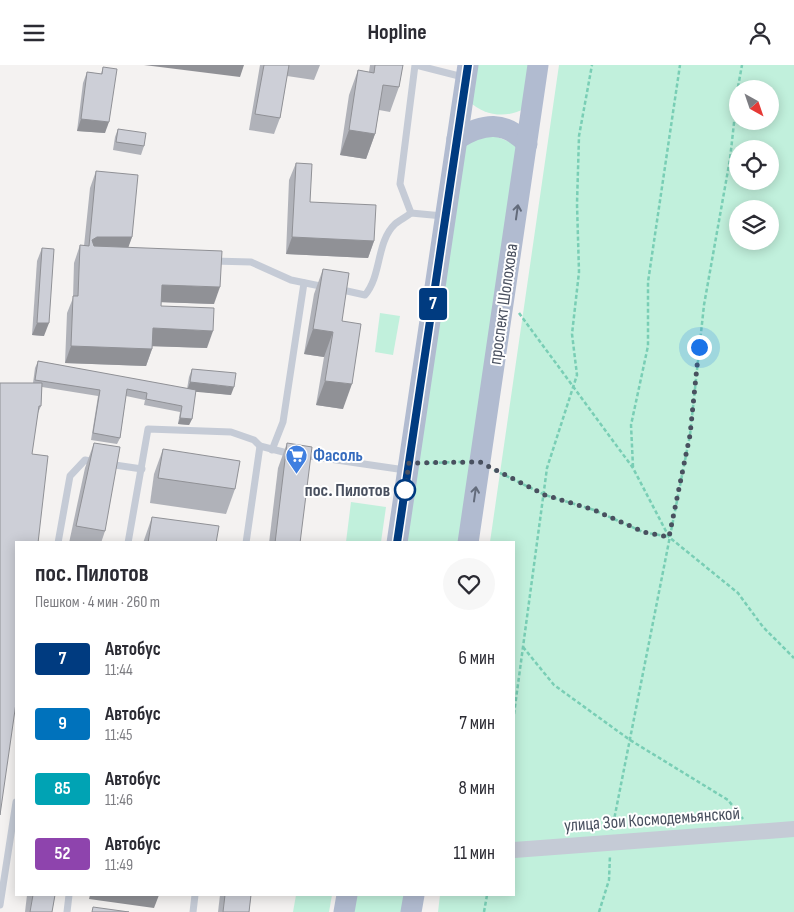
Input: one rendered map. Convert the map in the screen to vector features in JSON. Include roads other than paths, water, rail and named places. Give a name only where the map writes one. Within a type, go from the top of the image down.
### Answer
[{"type":"main road","name":"проспект Шолохова","points":[[468,541],[538,65]]},
{"type":"main road","points":[[397,541],[467,71]]},
{"type":"main road","points":[[462,102],[472,111],[487,118],[502,120],[519,118],[532,111]]},
{"type":"main road","points":[[457,139],[471,131],[487,126],[502,127],[518,134],[527,144]]},
{"type":"main road","points":[[344,912],[346,896]]},
{"type":"main road","points":[[411,912],[414,896]]},
{"type":"street","name":"улица Зои Космодемьянской","points":[[515,849],[794,829]]},
{"type":"lane","points":[[411,213],[400,184],[416,65],[467,71]]},
{"type":"lane","points":[[201,261],[251,262],[291,280],[365,295],[373,286],[383,247],[394,225],[411,213],[446,217]]},
{"type":"lane","points":[[272,450],[283,422],[304,283]]},
{"type":"lane","points":[[128,541],[148,429],[231,432],[254,440],[260,446],[272,450],[409,467]]},
{"type":"lane","points":[[246,541],[260,446]]},
{"type":"lane","points":[[58,541],[70,476],[85,460],[142,469]]},
{"type":"lane","points":[[0,905],[15,808]]},
{"type":"lane","points":[[67,912],[69,896]]},
{"type":"lane","points":[[193,912],[195,896]]},
{"type":"place","name":"Фасоль","points":[[297,474]]},
{"type":"place","name":"пос. Пилотов","points":[[405,490]]}]
